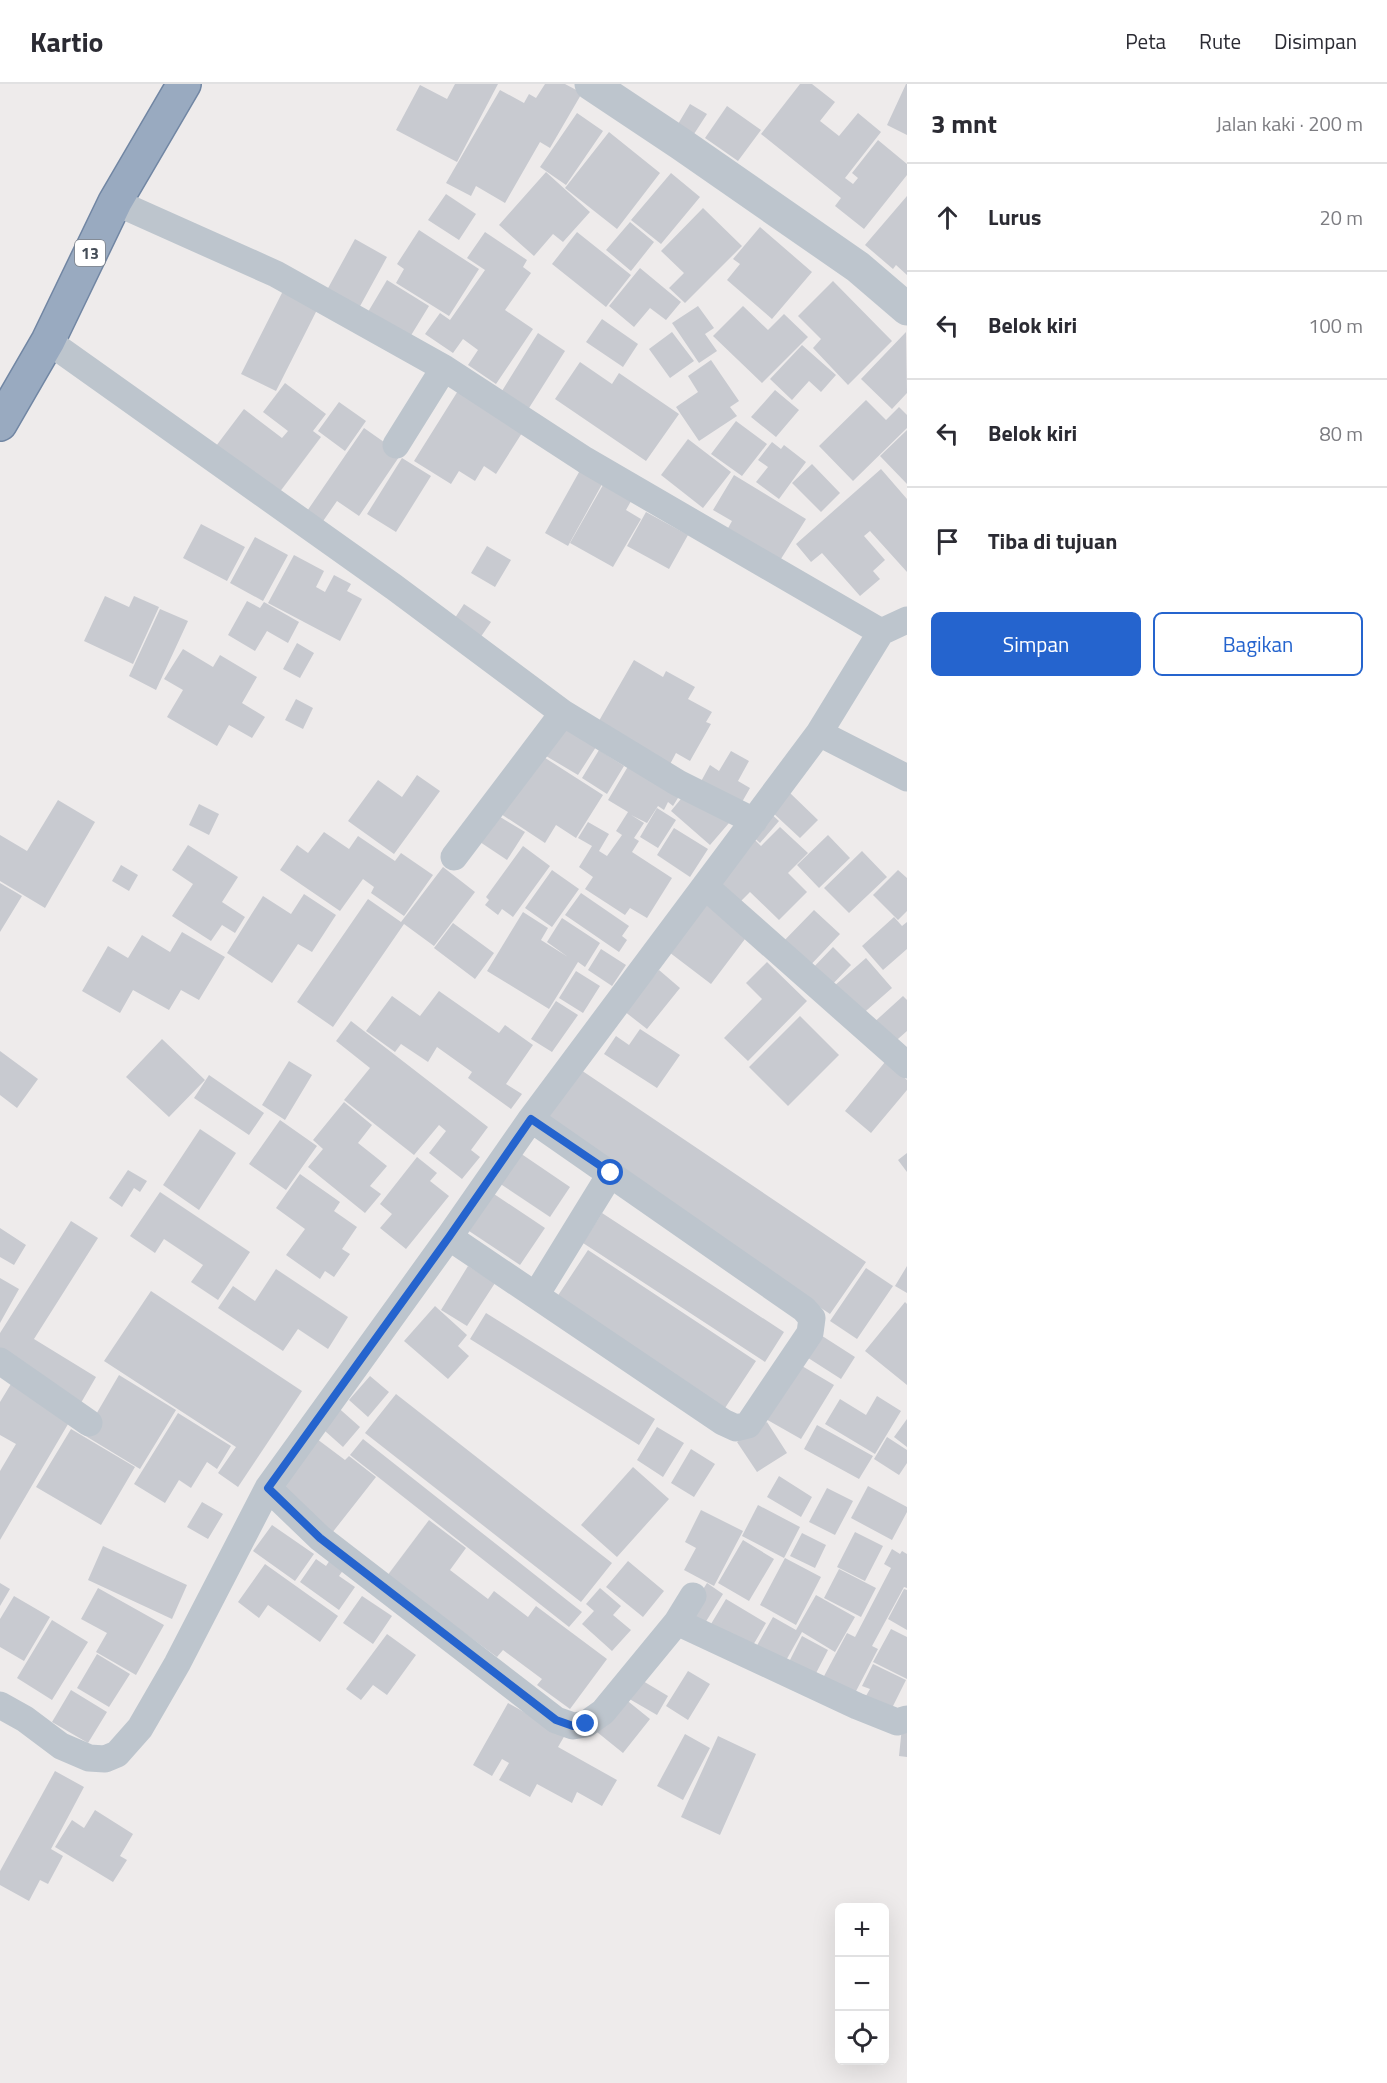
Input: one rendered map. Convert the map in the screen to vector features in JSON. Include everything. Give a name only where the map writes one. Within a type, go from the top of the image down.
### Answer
[{"type":"highway","name":"13","points":[[0,424],[48,341],[115,202],[184,84]]},
{"type":"street","points":[[591,84],[858,267],[907,309]]},
{"type":"street","points":[[115,202],[276,274],[444,368],[585,460],[881,632]]},
{"type":"street","points":[[48,341],[394,587],[563,713],[678,783],[754,821]]},
{"type":"street","points":[[396,445],[444,368]]},
{"type":"street","points":[[0,1705],[25,1719],[62,1746],[89,1758],[105,1760],[117,1754],[140,1728],[177,1664],[268,1488],[531,1119],[819,733],[881,632],[907,620]]},
{"type":"street","points":[[454,857],[563,713]]},
{"type":"street","points":[[819,733],[907,778]]},
{"type":"street","points":[[706,887],[907,1065]]},
{"type":"street","points":[[449,1237],[723,1422],[736,1428],[748,1425],[810,1333],[812,1318],[804,1309],[531,1119]]},
{"type":"street","points":[[536,1295],[611,1173]]},
{"type":"street","points":[[0,1361],[89,1423]]},
{"type":"street","points":[[268,1488],[320,1538],[556,1720],[573,1726],[586,1724],[603,1712],[677,1622],[693,1596]]},
{"type":"street","points":[[677,1622],[857,1706],[897,1722],[907,1719]]},
{"type":"building","points":[[455,84],[498,84],[457,162],[396,130],[420,85],[447,99]]},
{"type":"building","points":[[545,84],[565,84],[582,93],[550,148],[540,142],[505,203],[476,186],[471,196],[446,183],[500,90],[524,103],[529,94],[536,98]]},
{"type":"building","points":[[800,84],[812,84],[835,102],[820,121],[839,136],[858,113],[881,132],[845,178],[853,184],[858,178],[852,173],[878,140],[907,164],[907,175],[864,229],[835,206],[841,198],[761,134]]},
{"type":"building","points":[[907,84],[907,135],[887,125]]},
{"type":"building","points":[[690,104],[707,114],[694,134],[678,124]]},
{"type":"building","points":[[727,106],[761,130],[738,161],[705,138]]},
{"type":"building","points":[[577,113],[603,131],[566,185],[540,167]]},
{"type":"building","points":[[609,132],[660,173],[617,229],[565,188]]},
{"type":"building","points":[[546,172],[590,212],[563,242],[553,234],[534,256],[499,225]]},
{"type":"building","points":[[671,173],[700,197],[661,244],[631,220]]},
{"type":"building","points":[[446,194],[476,214],[459,240],[428,220]]},
{"type":"building","points":[[907,196],[907,275],[896,265],[893,269],[865,245]]},
{"type":"building","points":[[703,208],[742,246],[685,303],[669,288],[684,273],[661,251]]},
{"type":"building","points":[[630,222],[654,242],[631,271],[606,250]]},
{"type":"building","points":[[760,227],[812,272],[772,319],[727,280],[740,264],[733,259]]},
{"type":"building","points":[[419,230],[479,269],[449,316],[396,283],[404,269],[397,264]]},
{"type":"building","points":[[485,232],[527,260],[523,267],[531,273],[505,310],[533,329],[496,384],[468,365],[478,350],[463,339],[453,353],[425,334],[440,313],[450,320],[485,270],[467,258]]},
{"type":"building","points":[[577,232],[631,275],[606,307],[552,264]]},
{"type":"building","points":[[355,239],[387,257],[359,308],[327,290]]},
{"type":"building","points":[[640,268],[681,302],[666,320],[650,308],[634,327],[609,306]]},
{"type":"building","points":[[387,280],[429,306],[410,337],[368,312]]},
{"type":"building","points":[[833,281],[892,341],[848,385],[813,348],[821,339],[798,316]]},
{"type":"building","points":[[285,287],[320,304],[276,391],[241,374]]},
{"type":"building","points":[[698,306],[714,328],[705,334],[717,351],[699,363],[672,323]]},
{"type":"building","points":[[743,306],[768,330],[784,314],[808,337],[762,383],[713,336]]},
{"type":"building","points":[[602,319],[638,344],[623,367],[586,342]]},
{"type":"building","points":[[672,332],[694,361],[670,378],[649,349]]},
{"type":"building","points":[[906,332],[907,393],[892,409],[861,379]]},
{"type":"building","points":[[538,333],[565,351],[529,408],[502,391]]},
{"type":"building","points":[[802,345],[836,375],[821,392],[809,381],[792,400],[770,379]]},
{"type":"building","points":[[711,360],[739,401],[730,407],[737,416],[699,441],[676,407],[698,392],[688,376]]},
{"type":"building","points":[[580,362],[612,384],[619,373],[679,414],[646,461],[555,399]]},
{"type":"building","points":[[285,383],[326,414],[313,431],[321,437],[276,497],[213,450],[244,409],[282,438],[288,431],[263,412]]},
{"type":"building","points":[[461,386],[522,433],[496,474],[484,466],[475,481],[459,471],[451,484],[414,461]]},
{"type":"building","points":[[775,390],[799,410],[776,437],[751,417]]},
{"type":"building","points":[[866,400],[886,420],[899,407],[907,415],[907,428],[853,481],[819,446]]},
{"type":"building","points":[[339,402],[366,421],[345,451],[318,431]]},
{"type":"building","points":[[736,421],[767,444],[742,476],[711,454]]},
{"type":"building","points":[[364,428],[401,454],[359,516],[337,501],[319,527],[303,517]]},
{"type":"building","points":[[907,430],[907,484],[880,456]]},
{"type":"building","points":[[688,439],[731,472],[703,508],[661,475]]},
{"type":"building","points":[[772,442],[781,449],[784,445],[806,462],[779,499],[756,482],[768,467],[758,460]]},
{"type":"building","points":[[402,458],[431,476],[396,532],[367,514]]},
{"type":"building","points":[[812,464],[840,493],[821,512],[792,483]]},
{"type":"building","points":[[583,465],[606,477],[568,546],[545,533]]},
{"type":"building","points":[[881,469],[907,499],[907,572],[870,531],[864,536],[885,560],[873,571],[880,579],[860,596],[822,553],[811,562],[796,544]]},
{"type":"building","points":[[734,475],[806,519],[779,562],[727,530],[732,521],[713,510]]},
{"type":"building","points":[[607,478],[635,494],[626,510],[641,519],[613,567],[570,543]]},
{"type":"building","points":[[646,512],[688,535],[669,569],[627,546]]},
{"type":"building","points":[[201,524],[245,547],[227,581],[183,558]]},
{"type":"building","points":[[255,537],[288,555],[263,601],[230,583]]},
{"type":"building","points":[[487,546],[511,560],[495,587],[471,573]]},
{"type":"building","points":[[294,555],[324,571],[316,587],[325,592],[334,575],[351,584],[347,591],[362,599],[340,641],[268,603]]},
{"type":"building","points":[[105,596],[129,607],[134,596],[159,607],[133,664],[84,641]]},
{"type":"building","points":[[247,601],[260,608],[264,602],[299,622],[288,643],[267,631],[255,651],[228,635]]},
{"type":"building","points":[[464,604],[491,622],[480,638],[453,621]]},
{"type":"building","points":[[160,609],[188,621],[156,690],[129,676]]},
{"type":"building","points":[[297,643],[314,653],[300,678],[283,669]]},
{"type":"building","points":[[183,649],[213,667],[220,655],[257,677],[242,703],[265,717],[252,738],[229,725],[217,746],[167,717],[183,690],[164,679]]},
{"type":"building","points":[[634,660],[663,677],[666,671],[695,687],[688,699],[712,712],[706,722],[711,724],[690,761],[676,753],[668,768],[596,726]]},
{"type":"building","points":[[296,699],[313,708],[303,729],[285,720]]},
{"type":"building","points":[[559,724],[596,747],[578,775],[541,753]]},
{"type":"building","points":[[599,750],[624,766],[607,794],[582,778]]},
{"type":"building","points":[[731,751],[749,761],[738,781],[750,788],[738,809],[698,787],[710,765],[719,771]]},
{"type":"building","points":[[539,754],[603,795],[576,838],[556,825],[545,843],[501,814]]},
{"type":"building","points":[[630,763],[681,793],[673,806],[668,802],[664,810],[658,806],[647,823],[631,815],[644,823],[634,838],[639,841],[632,852],[672,878],[647,918],[630,908],[625,915],[585,889],[593,877],[579,867],[592,846],[578,838],[588,822],[609,834],[599,851],[607,856],[622,835],[616,831],[628,812],[608,800]]},
{"type":"building","points":[[417,775],[440,791],[394,854],[348,821],[378,780],[402,797]]},
{"type":"building","points":[[689,789],[729,823],[710,845],[671,811]]},
{"type":"building","points":[[790,793],[818,820],[800,838],[772,812]]},
{"type":"building","points":[[58,800],[95,822],[45,908],[0,881],[0,835],[27,851]]},
{"type":"building","points":[[199,804],[219,814],[209,835],[189,825]]},
{"type":"building","points":[[657,808],[676,820],[658,848],[640,837]]},
{"type":"building","points":[[768,811],[779,821],[760,843],[749,833]]},
{"type":"building","points":[[497,815],[525,832],[507,860],[480,842]]},
{"type":"building","points":[[780,827],[808,853],[788,873],[807,892],[779,920],[750,892],[737,905],[714,882],[755,840],[761,846]]},
{"type":"building","points":[[674,828],[708,849],[690,877],[657,855]]},
{"type":"building","points":[[324,832],[349,849],[358,836],[395,861],[401,853],[433,875],[404,916],[371,893],[374,887],[363,879],[340,911],[280,870],[297,845],[308,853]]},
{"type":"building","points":[[828,835],[850,858],[819,888],[797,865]]},
{"type":"building","points":[[188,845],[238,877],[222,902],[245,917],[235,933],[222,925],[211,941],[172,916],[193,884],[172,870]]},
{"type":"building","points":[[523,846],[550,866],[513,917],[502,909],[498,915],[485,905],[489,900],[486,897]]},
{"type":"building","points":[[862,851],[887,877],[849,913],[824,888]]},
{"type":"building","points":[[121,865],[138,875],[129,891],[112,881]]},
{"type":"building","points":[[443,867],[475,892],[434,946],[404,924],[333,1027],[297,1002],[368,899],[401,922]]},
{"type":"building","points":[[552,870],[579,889],[552,927],[525,908]]},
{"type":"building","points":[[898,870],[907,878],[907,911],[898,920],[873,895]]},
{"type":"building","points":[[0,883],[22,896],[0,932]]},
{"type":"building","points":[[581,893],[629,926],[622,936],[627,940],[619,952],[565,915]]},
{"type":"building","points":[[304,894],[336,915],[312,952],[298,944],[272,983],[227,953],[263,896],[291,914]]},
{"type":"building","points":[[702,900],[748,935],[711,984],[665,949]]},
{"type":"building","points":[[814,910],[840,934],[804,972],[778,947]]},
{"type":"building","points":[[523,912],[548,928],[541,940],[568,957],[547,942],[562,918],[600,943],[585,967],[578,962],[549,1009],[487,971]]},
{"type":"building","points":[[894,917],[902,926],[907,922],[907,949],[883,970],[862,946]]},
{"type":"building","points":[[453,923],[494,953],[475,979],[434,948]]},
{"type":"building","points":[[182,932],[225,957],[199,1000],[181,990],[169,1010],[133,990],[120,1013],[82,991],[108,946],[128,958],[142,935],[170,952]]},
{"type":"building","points":[[833,947],[851,965],[827,990],[809,972]]},
{"type":"building","points":[[601,949],[626,965],[612,986],[588,970]]},
{"type":"building","points":[[866,958],[892,988],[859,1017],[833,987]]},
{"type":"building","points":[[767,962],[807,1001],[748,1061],[724,1038],[762,999],[746,983]]},
{"type":"building","points":[[659,970],[680,988],[647,1029],[624,1011]]},
{"type":"building","points":[[576,971],[600,986],[583,1013],[559,998]]},
{"type":"building","points":[[439,991],[499,1033],[505,1025],[533,1045],[506,1084],[522,1094],[511,1109],[468,1078],[472,1072],[437,1047],[428,1062],[401,1044],[395,1052],[366,1031],[392,996],[420,1016]]},
{"type":"building","points":[[903,996],[907,1000],[907,1031],[890,1046],[870,1026]]},
{"type":"building","points":[[556,1001],[578,1015],[552,1052],[531,1039]]},
{"type":"building","points":[[800,1016],[839,1055],[788,1106],[749,1067]]},
{"type":"building","points":[[351,1021],[488,1127],[471,1150],[480,1157],[462,1179],[429,1153],[446,1131],[439,1125],[414,1155],[344,1100],[370,1068],[336,1041]]},
{"type":"building","points":[[640,1029],[680,1055],[657,1088],[604,1054],[616,1036],[629,1045]]},
{"type":"building","points":[[162,1039],[205,1080],[169,1117],[126,1077]]},
{"type":"building","points":[[0,1051],[38,1079],[17,1108],[0,1095]]},
{"type":"building","points":[[289,1061],[312,1075],[285,1120],[262,1105]]},
{"type":"building","points":[[885,1062],[907,1080],[907,1090],[871,1133],[845,1111]]},
{"type":"building","points":[[578,1068],[866,1262],[830,1314],[543,1120]]},
{"type":"building","points":[[209,1075],[264,1113],[249,1135],[194,1098]]},
{"type":"building","points":[[344,1102],[372,1125],[358,1143],[387,1166],[370,1186],[381,1194],[365,1213],[308,1167],[323,1149],[313,1140]]},
{"type":"building","points":[[280,1120],[317,1146],[286,1190],[249,1164]]},
{"type":"building","points":[[200,1129],[236,1153],[199,1210],[163,1185]]},
{"type":"building","points":[[520,1153],[570,1187],[550,1217],[499,1183]]},
{"type":"building","points":[[907,1153],[907,1172],[898,1160]]},
{"type":"building","points":[[417,1157],[437,1173],[430,1181],[449,1196],[406,1249],[380,1228],[392,1214],[380,1204]]},
{"type":"building","points":[[128,1170],[147,1181],[140,1192],[134,1188],[122,1207],[109,1198]]},
{"type":"building","points":[[300,1174],[340,1202],[334,1211],[357,1227],[342,1249],[350,1254],[334,1277],[325,1271],[320,1279],[286,1255],[305,1229],[276,1208]]},
{"type":"building","points":[[160,1192],[250,1252],[218,1300],[191,1282],[203,1265],[164,1239],[155,1253],[130,1236]]},
{"type":"building","points":[[494,1194],[545,1228],[520,1265],[469,1231]]},
{"type":"building","points":[[602,1213],[784,1332],[765,1362],[583,1243]]},
{"type":"building","points":[[71,1221],[98,1238],[34,1339],[96,1377],[78,1408],[0,1358],[0,1333]]},
{"type":"building","points":[[0,1228],[26,1245],[14,1265],[0,1257]]},
{"type":"building","points":[[588,1250],[756,1361],[725,1408],[557,1297]]},
{"type":"building","points":[[468,1266],[495,1283],[467,1326],[441,1310]]},
{"type":"building","points":[[907,1266],[907,1293],[895,1286]]},
{"type":"building","points":[[866,1268],[893,1286],[857,1339],[830,1321]]},
{"type":"building","points":[[276,1269],[348,1317],[328,1349],[298,1329],[283,1351],[218,1308],[233,1286],[255,1301]]},
{"type":"building","points":[[0,1278],[19,1289],[0,1323]]},
{"type":"building","points":[[151,1291],[302,1391],[238,1487],[218,1473],[236,1447],[104,1361]]},
{"type":"building","points":[[905,1302],[907,1304],[907,1385],[865,1351]]},
{"type":"building","points":[[435,1306],[467,1335],[458,1346],[469,1356],[448,1379],[404,1341]]},
{"type":"building","points":[[486,1313],[655,1419],[639,1445],[470,1339]]},
{"type":"building","points":[[816,1332],[855,1357],[841,1379],[802,1354]]},
{"type":"building","points":[[797,1363],[834,1385],[801,1439],[764,1418]]},
{"type":"building","points":[[119,1375],[176,1410],[140,1469],[84,1435]]},
{"type":"building","points":[[370,1376],[389,1392],[368,1417],[349,1400]]},
{"type":"building","points":[[14,1379],[71,1419],[0,1540],[0,1471],[16,1444],[0,1435],[0,1402]]},
{"type":"building","points":[[396,1394],[612,1563],[581,1602],[365,1433]]},
{"type":"building","points":[[877,1396],[901,1411],[875,1454],[825,1424],[840,1399],[866,1415]]},
{"type":"building","points":[[334,1404],[360,1427],[343,1447],[316,1423]]},
{"type":"building","points":[[178,1413],[231,1446],[217,1469],[207,1462],[191,1488],[179,1480],[165,1503],[134,1484]]},
{"type":"building","points":[[907,1419],[907,1447],[894,1437]]},
{"type":"building","points":[[767,1422],[787,1453],[757,1472],[737,1442]]},
{"type":"building","points":[[817,1425],[873,1456],[859,1479],[804,1449]]},
{"type":"building","points":[[657,1427],[684,1443],[663,1477],[637,1460]]},
{"type":"building","points":[[71,1429],[135,1467],[101,1525],[36,1487]]},
{"type":"building","points":[[313,1436],[345,1460],[349,1456],[376,1477],[332,1533],[273,1486]]},
{"type":"building","points":[[887,1437],[907,1450],[907,1463],[899,1475],[874,1459]]},
{"type":"building","points":[[363,1439],[582,1612],[569,1627],[350,1455]]},
{"type":"building","points":[[691,1449],[715,1464],[694,1497],[671,1483]]},
{"type":"building","points":[[633,1467],[669,1499],[617,1557],[581,1525]]},
{"type":"building","points":[[779,1476],[812,1497],[801,1517],[767,1497]]},
{"type":"building","points":[[868,1486],[907,1507],[907,1512],[892,1540],[851,1518]]},
{"type":"building","points":[[827,1488],[853,1501],[835,1535],[809,1522]]},
{"type":"building","points":[[202,1502],[223,1514],[208,1539],[187,1527]]},
{"type":"building","points":[[758,1505],[800,1527],[784,1558],[742,1536]]},
{"type":"building","points":[[701,1510],[743,1531],[714,1586],[684,1570],[696,1548],[685,1542]]},
{"type":"building","points":[[429,1520],[466,1548],[450,1570],[488,1599],[494,1591],[528,1617],[536,1606],[607,1659],[570,1709],[537,1685],[542,1679],[503,1650],[497,1657],[387,1576]]},
{"type":"building","points":[[272,1525],[314,1554],[295,1581],[253,1551]]},
{"type":"building","points":[[855,1532],[883,1546],[865,1581],[837,1567]]},
{"type":"building","points":[[802,1533],[826,1545],[815,1568],[790,1556]]},
{"type":"building","points":[[743,1540],[774,1559],[749,1601],[718,1583]]},
{"type":"building","points":[[103,1546],[187,1585],[172,1619],[88,1580]]},
{"type":"building","points":[[892,1549],[900,1554],[902,1551],[907,1554],[907,1588],[904,1587],[872,1646],[878,1649],[854,1695],[823,1678],[847,1633],[855,1637],[891,1568],[884,1564]]},
{"type":"building","points":[[785,1558],[821,1577],[796,1625],[760,1605]]},
{"type":"building","points":[[316,1559],[326,1566],[330,1560],[344,1569],[339,1576],[355,1587],[339,1610],[300,1582]]},
{"type":"building","points":[[628,1561],[664,1591],[643,1617],[606,1587]]},
{"type":"building","points":[[265,1564],[338,1616],[320,1642],[268,1605],[259,1618],[238,1602]]},
{"type":"building","points":[[839,1569],[876,1588],[861,1617],[824,1598]]},
{"type":"building","points":[[0,1583],[10,1589],[0,1606]]},
{"type":"building","points":[[707,1583],[723,1594],[705,1623],[689,1612]]},
{"type":"building","points":[[98,1588],[164,1625],[136,1675],[96,1652],[107,1633],[81,1619]]},
{"type":"building","points":[[600,1588],[621,1606],[613,1615],[631,1630],[612,1651],[582,1624],[594,1611],[586,1604]]},
{"type":"building","points":[[904,1589],[907,1590],[907,1630],[888,1619]]},
{"type":"building","points":[[816,1595],[855,1617],[835,1652],[802,1632],[784,1664],[755,1649],[773,1617],[796,1630]]},
{"type":"building","points":[[14,1596],[50,1617],[24,1661],[0,1647],[0,1619]]},
{"type":"building","points":[[362,1596],[392,1616],[373,1644],[343,1623]]},
{"type":"building","points":[[726,1599],[766,1623],[752,1647],[711,1624]]},
{"type":"building","points":[[52,1620],[88,1642],[52,1700],[17,1678]]},
{"type":"building","points":[[891,1629],[907,1637],[907,1679],[873,1662]]},
{"type":"building","points":[[387,1634],[416,1655],[387,1695],[373,1685],[361,1700],[346,1689]]},
{"type":"building","points":[[802,1636],[828,1650],[814,1677],[788,1664]]},
{"type":"building","points":[[97,1654],[130,1674],[109,1707],[77,1688]]},
{"type":"building","points":[[873,1664],[906,1680],[889,1714],[863,1701],[870,1689],[862,1686]]},
{"type":"building","points":[[688,1671],[710,1684],[688,1720],[666,1706]]},
{"type":"building","points":[[638,1678],[668,1696],[657,1715],[626,1697]]},
{"type":"building","points":[[71,1690],[107,1712],[88,1743],[52,1722]]},
{"type":"building","points":[[624,1698],[650,1719],[623,1753],[597,1732]]},
{"type":"building","points":[[508,1703],[565,1735],[558,1747],[617,1780],[602,1806],[577,1792],[572,1803],[537,1784],[530,1797],[499,1780],[509,1763],[502,1759],[492,1776],[473,1765]]},
{"type":"building","points":[[902,1727],[907,1728],[907,1757],[899,1756]]},
{"type":"building","points":[[685,1734],[710,1748],[683,1800],[657,1786]]},
{"type":"building","points":[[718,1736],[756,1754],[720,1835],[681,1817]]},
{"type":"building","points":[[55,1771],[84,1787],[51,1849],[63,1856],[48,1884],[40,1880],[29,1901],[0,1885],[0,1871]]},
{"type":"building","points":[[95,1810],[133,1834],[120,1856],[127,1860],[113,1882],[55,1847],[72,1820],[84,1828]]},
{"type":"route","points":[[586,1724],[573,1726],[556,1720],[320,1538],[268,1488],[531,1119],[611,1173]]}]
